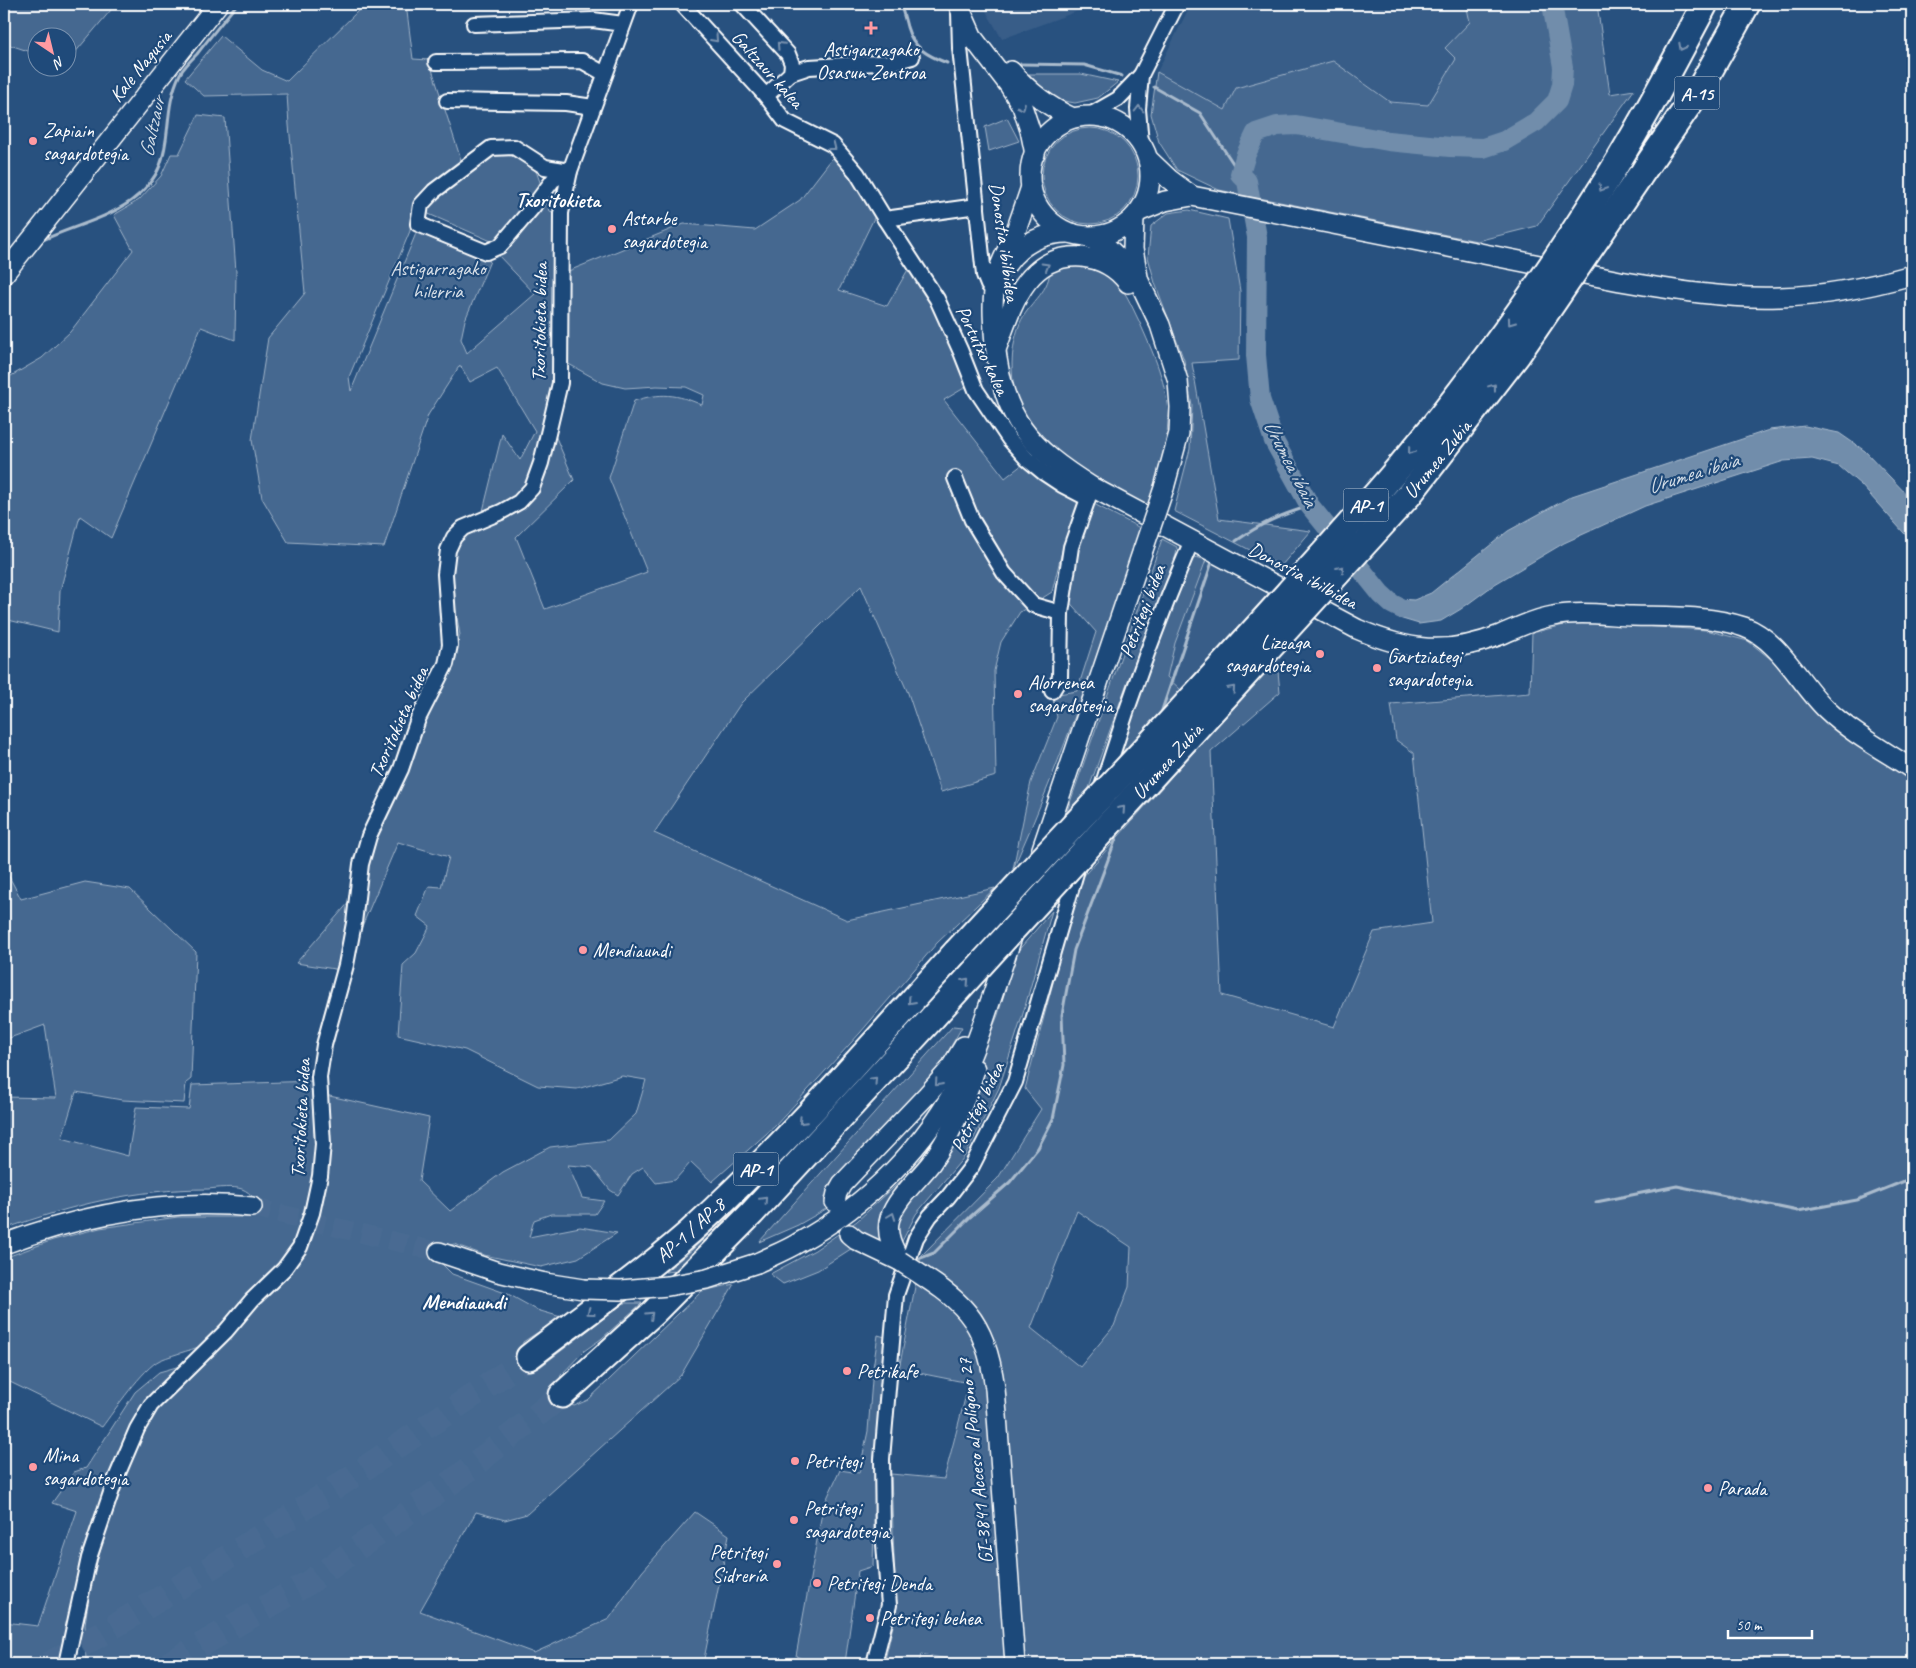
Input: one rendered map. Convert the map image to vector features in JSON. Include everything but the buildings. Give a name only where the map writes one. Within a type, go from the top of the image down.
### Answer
[{"type":"highway","name":"Urumea Zubia","points":[[956,952],[1206,684],[1305,574],[1384,484],[1468,382],[1535,289],[1595,199],[1651,105],[1705,4]]},
{"type":"highway","name":"Urumea Zubia","points":[[933,1017],[1408,496],[1518,354],[1638,177],[1669,114],[1729,4]]},
{"type":"highway","name":"A-15","points":[[1638,177],[1699,90],[1748,4]]},
{"type":"highway","name":"AP-1 / AP-8","points":[[529,1357],[630,1283],[748,1177],[811,1112],[956,952]]},
{"type":"highway","name":"AP-1 / AP-8","points":[[562,1395],[653,1313],[752,1213],[933,1017]]},
{"type":"main road","name":"Kale Nagusia","points":[[5,268],[218,4]]},
{"type":"main road","name":"Donostia ibilbidea","points":[[960,5],[966,42],[991,53],[1034,96],[1053,108],[1081,117]]},
{"type":"main road","name":"Donostia ibilbidea","points":[[960,5],[976,26],[1022,106],[1035,154]]},
{"type":"main road","points":[[439,1252],[498,1272],[545,1283],[583,1289],[621,1290],[668,1286],[707,1279],[757,1263],[798,1243],[836,1220],[891,1173],[917,1145],[940,1114],[963,1074],[980,1032],[1164,488],[1179,433],[1178,381],[1160,325],[1139,280],[1116,254],[1106,247],[1062,229],[1044,215],[1038,206],[1031,187],[1032,162],[1046,134],[1059,124],[1081,117],[1105,117],[1119,122],[1131,131],[1169,180],[1192,196]]},
{"type":"main road","points":[[1139,280],[1134,249],[1136,215],[1148,192],[1151,170],[1145,151]]},
{"type":"main road","points":[[994,288],[1031,187]]},
{"type":"main road","points":[[994,288],[1005,266],[1023,246],[1040,237],[1050,234],[1099,235],[1112,232],[1124,226],[1136,215],[1165,201],[1192,196],[1676,291],[1729,296],[1780,297],[1826,294],[1875,285],[1912,275]]},
{"type":"main road","points":[[996,351],[1018,295],[1028,279],[1051,262],[1068,257],[1087,258],[1105,263],[1113,268],[1127,281],[1147,314],[1160,325]]},
{"type":"main road","name":"Donostia ibilbidea","points":[[994,288],[992,309],[996,351],[1006,398],[1013,414],[1025,434],[1050,459],[1090,492],[1192,540],[1357,630],[1382,640],[1420,649],[1448,649],[1474,644],[1537,619],[1569,614],[1696,618],[1728,622],[1746,627],[1776,649],[1815,698],[1839,720],[1912,769]]},
{"type":"main road","points":[[835,1202],[842,1184],[950,1069],[966,1043],[980,1008],[997,980]]},
{"type":"main road","points":[[900,1261],[888,1233],[890,1219],[896,1206],[932,1162],[954,1124],[981,1053],[980,1032]]},
{"type":"main road","points":[[4,1244],[34,1233],[110,1214],[206,1204],[252,1207]]},
{"type":"main road","name":"GI-3841 Acceso al Polígono 27","points":[[849,1234],[856,1240],[900,1261],[943,1289],[968,1312],[986,1346],[994,1388],[1015,1664]]},
{"type":"street","name":"Txoritokieta bidea","points":[[66,1664],[89,1558],[116,1478],[137,1429],[151,1405],[226,1331],[252,1300],[284,1269],[300,1247],[312,1213],[320,1176],[323,1144],[318,1077],[324,1045],[346,965],[354,923],[361,864],[369,836],[401,769],[418,719],[446,664],[450,645],[445,574],[448,550],[454,537],[464,528],[519,502],[532,488],[541,463],[560,383],[560,213],[570,171],[631,4]]},
{"type":"street","name":"Galtzaur kalea","points":[[682,4],[766,96],[785,121],[833,145],[858,173],[885,219]]},
{"type":"street","points":[[742,4],[788,54],[792,64],[791,73]]},
{"type":"street","points":[[1081,117],[1118,98],[1141,75],[1177,4]]},
{"type":"street","points":[[474,24],[592,20],[623,24]]},
{"type":"street","name":"Donostia ibilbidea","points":[[966,42],[962,65],[985,279],[994,288]]},
{"type":"street","points":[[962,65],[964,56],[970,50],[991,53]]},
{"type":"street","points":[[766,96],[791,73],[810,67],[894,62],[912,57]]},
{"type":"street","points":[[436,62],[582,61],[605,74]]},
{"type":"street","points":[[1141,75],[1138,109],[1145,151]]},
{"type":"street","points":[[448,101],[566,103],[593,107]]},
{"type":"street","points":[[514,147],[545,167],[570,171],[553,180],[500,246],[486,252],[418,224],[421,205],[434,191],[491,148],[514,147]]},
{"type":"street","points":[[885,219],[977,206]]},
{"type":"street","name":"Portutxo kalea","points":[[885,219],[937,299],[976,390],[1009,439],[1027,459],[1062,485],[1090,492]]},
{"type":"street","points":[[955,478],[972,520],[1004,573],[1034,606],[1061,613]]},
{"type":"street","points":[[1052,691],[1060,678],[1061,613],[1071,547],[1090,492]]},
{"type":"street","name":"Petritegi bidea","points":[[874,1664],[889,1605],[883,1532],[882,1459],[896,1295],[916,1238],[930,1216],[948,1197],[972,1166],[1015,1082],[1078,864],[1115,746],[1161,612],[1192,540]]},
{"type":"shaded area","points":[[982,4],[1097,4],[1002,39]]},
{"type":"shaded area","points":[[1191,4],[1466,4],[1470,22],[1445,48],[1456,59],[1428,105],[1390,102],[1333,61],[1225,110],[1157,72]]},
{"type":"shaded area","points":[[1206,560],[1268,595],[1181,690],[1167,677],[1175,643]]},
{"type":"green space","points":[[4,4],[116,4],[78,49],[78,28],[28,28],[28,51],[4,43]]},
{"type":"green space","name":"Astigarragako hilerria","points":[[365,4],[406,4],[413,59],[429,60],[463,166],[433,186],[413,209],[410,231],[349,377],[351,391],[417,231],[490,261],[465,320],[461,339],[467,353],[535,294],[496,253],[546,200],[550,211],[557,214],[557,367],[529,486],[518,496],[497,508],[483,511],[502,434],[520,460],[535,431],[497,368],[470,382],[460,365],[428,415],[384,547],[288,542],[262,498],[252,440],[268,338],[305,293],[287,94],[204,96],[185,79],[221,36],[262,70],[287,81]]},
{"type":"green space","points":[[1466,4],[1597,4],[1610,94],[1634,90],[1537,226],[1477,241],[1219,190],[1177,170],[1159,142],[1151,114],[1157,72],[1225,110],[1236,88],[1333,61],[1390,102],[1428,105],[1456,59],[1445,48],[1470,22]]},
{"type":"green space","points":[[1029,74],[1081,74],[1118,82],[1098,98],[1075,103],[1053,99]]},
{"type":"green space","points":[[198,115],[225,118],[236,272],[235,340],[201,327],[111,538],[80,516],[60,591],[58,632],[4,619],[4,380],[42,358],[70,332],[133,250],[114,215],[139,200],[161,176],[171,154],[179,154]]},
{"type":"green space","points":[[1007,118],[1019,141],[989,151],[985,127]]},
{"type":"green space","points":[[1090,128],[1108,131],[1124,142],[1135,158],[1138,176],[1135,194],[1124,210],[1108,221],[1090,224],[1072,221],[1056,210],[1045,194],[1042,176],[1045,158],[1056,142],[1072,131]]},
{"type":"green space","points":[[492,154],[514,156],[536,171],[543,190],[498,244],[424,212],[429,201]]},
{"type":"green space","points":[[834,156],[860,188],[876,214],[839,290],[887,306],[910,266],[943,317],[971,384],[944,400],[1005,478],[1023,464],[1079,501],[1063,547],[1052,592],[1020,612],[1001,642],[994,671],[996,776],[941,792],[908,693],[861,586],[741,703],[654,833],[847,920],[995,888],[937,943],[860,1033],[775,1126],[712,1182],[691,1162],[675,1180],[656,1183],[643,1167],[632,1174],[618,1195],[610,1190],[592,1167],[568,1165],[582,1198],[604,1201],[595,1214],[551,1214],[534,1220],[529,1237],[580,1227],[617,1233],[578,1258],[541,1267],[484,1255],[454,1244],[440,1248],[440,1262],[452,1274],[508,1294],[537,1310],[561,1317],[523,1342],[522,1353],[529,1365],[540,1367],[624,1303],[642,1303],[601,1339],[584,1351],[561,1375],[556,1391],[563,1401],[574,1406],[588,1400],[702,1291],[734,1284],[681,1375],[527,1514],[505,1520],[476,1512],[420,1611],[534,1653],[609,1619],[642,1572],[695,1512],[729,1535],[703,1664],[86,1664],[85,1624],[91,1583],[116,1496],[145,1426],[161,1404],[311,1226],[325,1095],[429,1118],[419,1181],[450,1211],[503,1172],[550,1147],[609,1140],[636,1114],[646,1080],[622,1076],[577,1089],[538,1086],[465,1050],[398,1035],[403,965],[416,953],[430,926],[417,916],[429,886],[441,887],[449,857],[398,842],[360,931],[365,866],[374,835],[420,722],[448,668],[460,635],[451,583],[452,555],[463,533],[497,518],[545,471],[555,435],[574,480],[516,537],[545,609],[647,572],[609,478],[634,401],[661,395],[685,398],[702,405],[704,395],[686,387],[625,388],[603,383],[565,362],[566,272],[684,224],[755,230],[800,200]]},
{"type":"green space","points":[[1189,210],[1228,219],[1240,291],[1239,360],[1192,363],[1219,519],[1311,531],[1281,566],[1174,511],[1190,449],[1192,406],[1184,360],[1155,283],[1148,257],[1151,226],[1168,213]]},
{"type":"green space","points":[[1075,265],[1098,269],[1110,276],[1120,286],[1139,321],[1163,381],[1168,420],[1166,442],[1146,509],[1116,492],[1049,448],[1033,430],[1018,402],[1014,387],[1012,355],[1020,323],[1042,293],[1050,271]]},
{"type":"green space","points":[[1092,503],[1142,529],[1065,743],[1013,869],[1031,782],[1057,717],[1052,695],[1077,691],[1096,632],[1066,598],[1076,546]]},
{"type":"green space","points":[[1162,539],[1177,547],[1176,555],[1089,788],[1066,814]]},
{"type":"green space","points":[[1196,557],[1206,560],[1175,643],[1167,677],[1181,690],[1112,767],[1131,709],[1188,564]]},
{"type":"green space","points":[[1576,622],[1706,630],[1748,641],[1777,664],[1806,698],[1912,778],[1912,1664],[972,1664],[921,1654],[919,1664],[884,1664],[896,1613],[891,1474],[944,1479],[969,1383],[899,1369],[921,1256],[998,1178],[1041,1109],[1025,1089],[1080,880],[1277,661],[1280,692],[1211,752],[1222,995],[1334,1027],[1374,932],[1432,923],[1414,753],[1396,740],[1391,704],[1530,693],[1532,633]],"holes":[[[1077,1211],[1131,1247],[1129,1287],[1114,1326],[1080,1367],[1031,1328]]]},
{"type":"green space","points":[[4,867],[21,899],[85,882],[130,889],[196,952],[191,1079],[186,1083],[184,1103],[122,1100],[76,1092],[62,1138],[128,1156],[136,1107],[189,1109],[192,1085],[315,1081],[319,1142],[316,1175],[298,1240],[288,1257],[210,1342],[160,1360],[145,1372],[129,1390],[102,1427],[10,1382],[4,1393],[4,1258],[53,1240],[100,1228],[178,1217],[247,1217],[259,1209],[251,1195],[238,1188],[225,1187],[155,1192],[129,1195],[79,1206],[4,1229],[4,1097],[56,1098],[45,1025],[4,1040]]},
{"type":"green space","points":[[351,900],[341,970],[296,963]]},
{"type":"green space","points":[[1052,911],[1022,1017],[999,1088],[965,1156],[916,1214],[893,1259],[871,1236],[818,1270],[783,1284],[770,1274],[815,1250],[857,1221],[904,1178],[934,1143],[974,1074],[998,1015],[1016,953]]},
{"type":"green space","points":[[953,1026],[962,1027],[937,1071],[830,1183],[826,1196],[826,1209],[798,1225],[759,1242]]},
{"type":"green space","points":[[752,1193],[677,1271],[665,1272],[692,1250]]},
{"type":"green space","points":[[878,1335],[885,1337],[876,1438],[873,1566],[858,1571],[845,1663],[812,1664],[796,1656],[823,1507],[840,1470],[859,1473],[868,1431],[873,1368]]},
{"type":"green space","points":[[187,1364],[149,1400],[76,1584],[61,1664],[4,1664],[4,1622],[38,1626],[77,1511],[52,1503],[74,1472],[86,1468],[135,1392],[159,1372]]},
{"type":"water","points":[[1805,426],[1839,433],[1865,451],[1912,500],[1912,542],[1861,485],[1839,466],[1812,459],[1784,461],[1645,506],[1564,543],[1495,584],[1441,621],[1419,624],[1399,618],[1380,592],[1397,599],[1414,600],[1431,593],[1508,531],[1572,496],[1769,430]]},
{"type":"waterway","name":"Galtzaur","points":[[41,241],[121,208],[147,187],[157,172],[163,157],[173,91],[180,74],[237,4]]},
{"type":"waterway","name":"Galtzaur","points":[[900,4],[910,34],[917,46],[928,54],[947,63]]},
{"type":"waterway","name":"Urumea ibaia","points":[[1402,609],[1392,604],[1381,594],[1310,506],[1274,441],[1260,399],[1256,355],[1257,237],[1247,181],[1240,174],[1246,154],[1256,133],[1277,126],[1296,125],[1388,141],[1450,147],[1483,148],[1504,141],[1536,122],[1557,101],[1562,85],[1563,67],[1552,4]]},
{"type":"waterway","name":"Galtzaur","points":[[1021,64],[1084,65],[1122,76]]},
{"type":"waterway","name":"Galtzaur","points":[[1154,87],[1200,113],[1240,174]]},
{"type":"waterway","points":[[1236,541],[1272,520],[1310,506]]},
{"type":"waterway","points":[[1160,716],[1212,562]]},
{"type":"waterway","points":[[918,1259],[934,1253],[970,1217],[1010,1182],[1038,1148],[1053,1119],[1064,1065],[1062,1015],[1074,950],[1120,828]]},
{"type":"waterway","points":[[1596,1202],[1677,1186],[1798,1211],[1857,1200],[1912,1178]]},
{"type":"tunnel","points":[[252,1207],[439,1252]]},
{"type":"tunnel","points":[[49,1664],[172,1592],[292,1516],[529,1357]]},
{"type":"tunnel","points":[[168,1664],[308,1583],[460,1476],[562,1395]]},
{"type":"place","name":"Astigarragako Osasun Zentroa","points":[[871,28]]},
{"type":"place","name":"Zapiain sagardotegia","points":[[33,141]]},
{"type":"place","name":"Astarbe sagardotegia","points":[[612,229]]},
{"type":"place","name":"Lizeaga sagardotegia","points":[[1320,654]]},
{"type":"place","name":"Gartziategi sagardotegia","points":[[1377,668]]},
{"type":"place","name":"Alorrenea sagardotegia","points":[[1018,694]]},
{"type":"place","name":"Mendiaundi","points":[[583,950]]},
{"type":"place","name":"Petrikafe","points":[[847,1371]]},
{"type":"place","name":"Petritegi","points":[[795,1461]]},
{"type":"place","name":"Mina sagardotegia","points":[[33,1467]]},
{"type":"place","name":"Parada","points":[[1708,1488]]},
{"type":"place","name":"Petritegi sagardotegia","points":[[794,1520]]},
{"type":"place","name":"Petritegi Sidrería","points":[[777,1564]]},
{"type":"place","name":"Petritegi Denda","points":[[817,1583]]},
{"type":"place","name":"Petritegi behea","points":[[870,1618]]},
{"type":"district","name":"Txoritokieta","points":[[558,200]]},
{"type":"district","name":"Mendiaundi","points":[[464,1302]]}]
